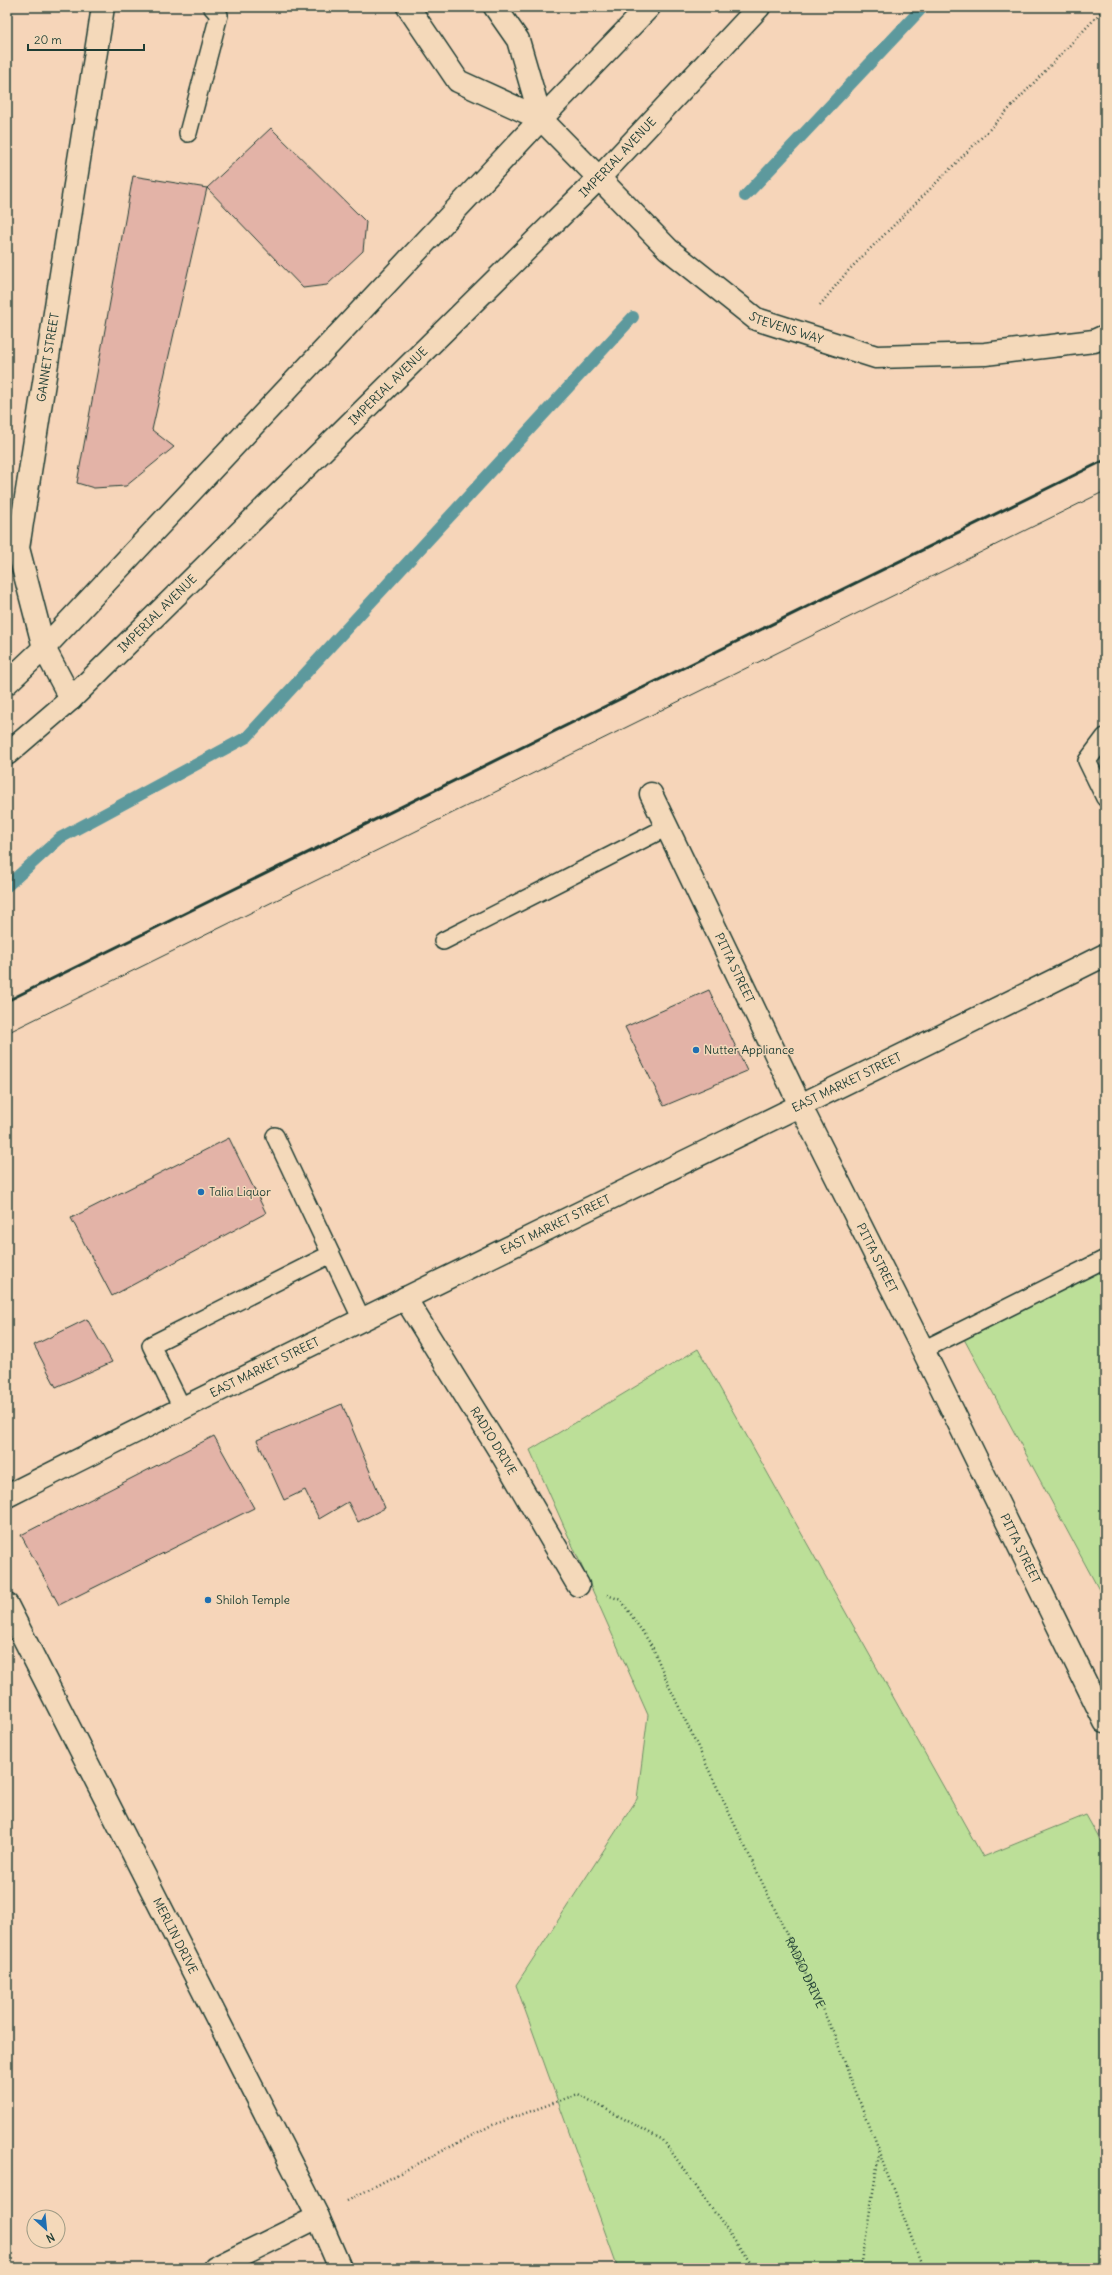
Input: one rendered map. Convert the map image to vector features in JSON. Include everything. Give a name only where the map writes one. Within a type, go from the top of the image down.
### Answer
[{"type":"main road","name":"GANNET STREET","points":[[71,699],[44,648],[18,548],[103,7]]},
{"type":"main road","points":[[408,7],[458,81],[541,119]]},
{"type":"main road","points":[[495,7],[518,40],[541,119]]},
{"type":"main road","points":[[7,682],[44,648],[541,119],[649,7]]},
{"type":"main road","name":"IMPERIAL AVENUE","points":[[7,754],[71,699],[599,178],[759,7]]},
{"type":"main road","name":"STEVENS WAY","points":[[541,119],[668,249],[756,319],[876,358],[985,354],[1094,341],[1105,336]]},
{"type":"main road","name":"PITTA STREET","points":[[651,794],[801,1107],[923,1350],[1105,1722]]},
{"type":"main road","name":"EAST MARKET STREET","points":[[7,1496],[405,1298],[801,1107],[1105,955]]},
{"type":"main road","name":"RADIO DRIVE","points":[[405,1298],[504,1458],[578,1585]]},
{"type":"main road","name":"MERLIN DRIVE","points":[[7,1605],[318,2217],[340,2268]]},
{"type":"main road","points":[[215,2268],[318,2217]]},
{"type":"lane","points":[[188,133],[219,15],[212,7]]},
{"type":"lane","points":[[1105,737],[1087,761],[1105,798]]},
{"type":"lane","points":[[443,941],[667,826]]},
{"type":"lane","points":[[275,1136],[362,1320]]},
{"type":"lane","points":[[182,1408],[151,1345],[331,1254]]},
{"type":"lane","points":[[923,1350],[1105,1259]]},
{"type":"path","points":[[797,332],[848,272],[988,131],[1105,8]]},
{"type":"path","name":"RADIO DRIVE","points":[[578,1585],[621,1600],[652,1646],[669,1686],[834,2034],[923,2268]]},
{"type":"path","points":[[318,2217],[490,2126],[578,2094],[663,2140],[754,2268]]},
{"type":"path","points":[[861,2268],[879,2154]]},
{"type":"green space","points":[[1105,1269],[1105,1601],[964,1339]]},
{"type":"green space","points":[[698,1349],[983,1857],[1086,1815],[1105,1849],[1105,2268],[618,2268],[516,1985],[637,1799],[648,1715],[530,1450]]},
{"type":"building","points":[[271,128],[366,222],[363,251],[327,285],[303,288],[207,188]]},
{"type":"building","points":[[133,176],[207,188],[152,430],[174,447],[126,486],[94,488],[77,483]]},
{"type":"building","points":[[709,990],[747,1071],[664,1106],[625,1027]]},
{"type":"building","points":[[229,1138],[266,1213],[112,1296],[71,1218]]},
{"type":"building","points":[[87,1319],[112,1362],[56,1387],[34,1345]]},
{"type":"building","points":[[342,1404],[385,1508],[358,1522],[348,1502],[319,1519],[305,1490],[284,1500],[257,1440]]},
{"type":"building","points":[[214,1436],[254,1508],[59,1605],[21,1535]]},
{"type":"waterway","points":[[745,196],[923,7]]},
{"type":"waterway","points":[[7,886],[60,838],[247,737],[633,317]]},
{"type":"tram line","points":[[7,1033],[1105,491]]},
{"type":"railway","points":[[7,1001],[1105,460]]},
{"type":"place","name":"Nutter Appliance","points":[[696,1050]]},
{"type":"place","name":"Talia Liquor","points":[[201,1192]]},
{"type":"place","name":"Shiloh Temple","points":[[208,1600]]}]
